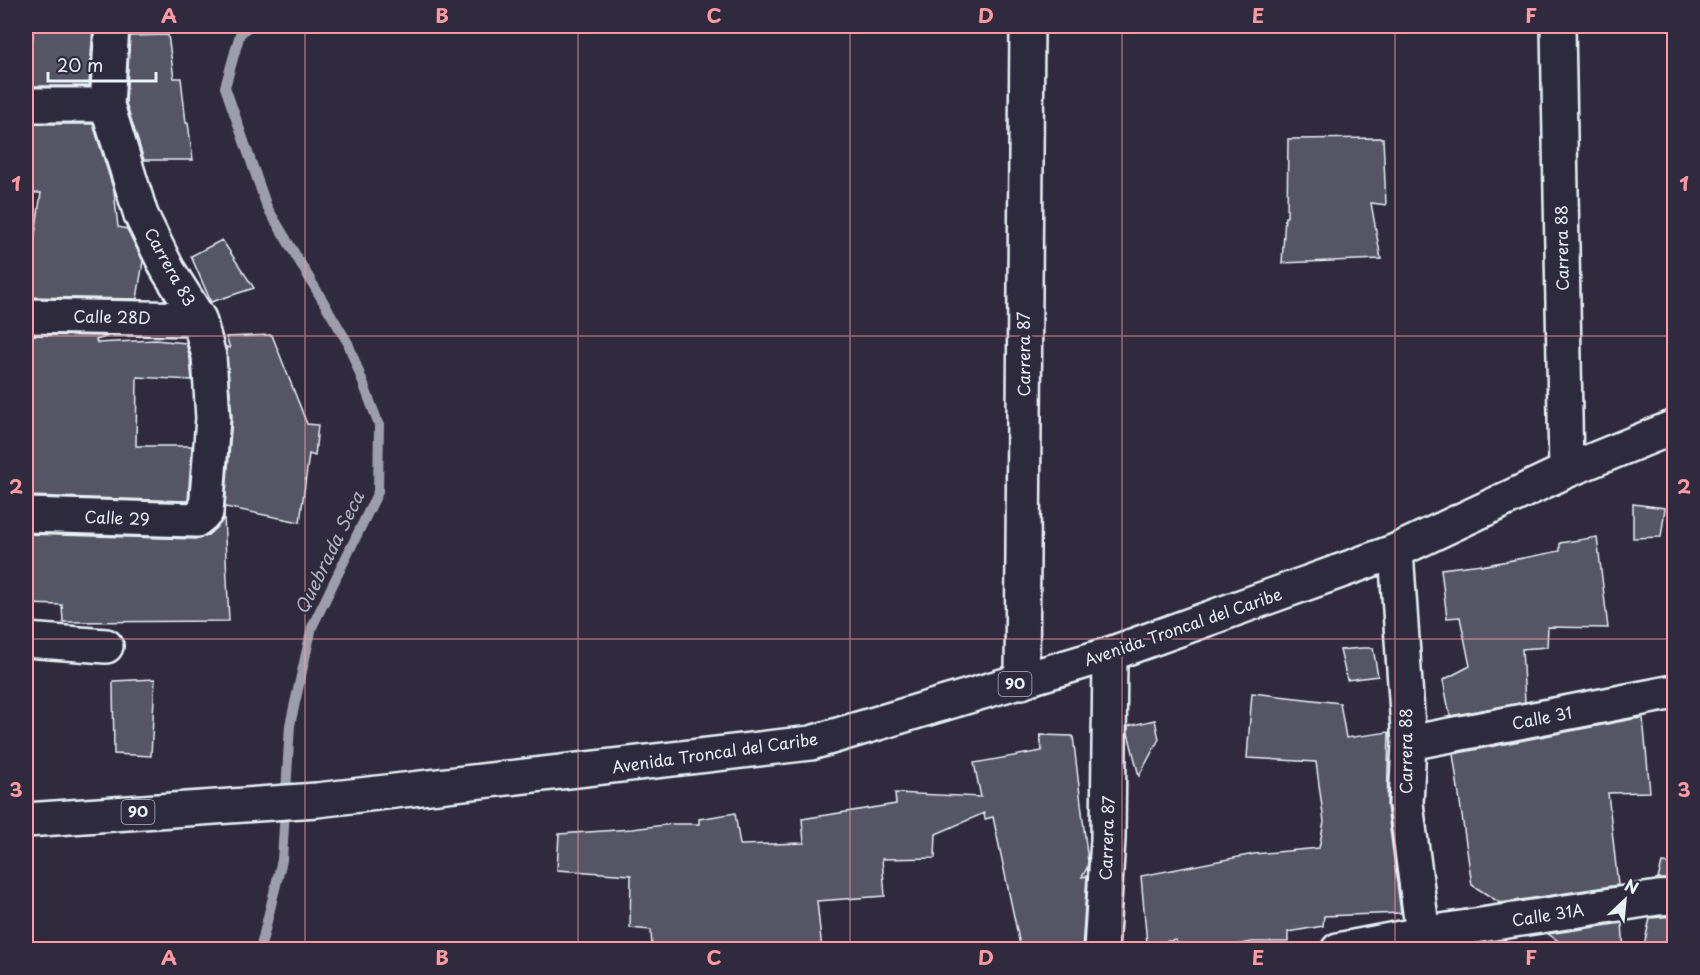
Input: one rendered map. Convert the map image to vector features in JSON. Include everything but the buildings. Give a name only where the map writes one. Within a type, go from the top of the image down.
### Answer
[{"type":"main road","name":"Carrera 83","points":[[112,26],[107,105],[141,215],[168,270],[199,319],[209,356],[213,418],[206,512]]},
{"type":"main road","name":"Carrera 87","points":[[1022,682],[1027,26]]},
{"type":"main road","name":"Carrera 88","points":[[1558,26],[1566,471]]},
{"type":"main road","points":[[26,105],[107,105]]},
{"type":"main road","name":"Calle 28D","points":[[26,316],[199,319]]},
{"type":"main road","name":"Avenida Troncal del Caribe","points":[[26,820],[317,800],[811,743],[1110,654],[1396,551],[1566,471],[1674,427]]},
{"type":"main road","name":"Calle 29","points":[[26,515],[196,520],[206,512]]},
{"type":"main road","name":"Carrera 88","points":[[1396,551],[1409,743],[1406,804],[1423,942]]},
{"type":"main road","points":[[26,640],[106,646]]},
{"type":"main road","name":"Carrera 87","points":[[1101,950],[1108,839],[1110,654]]},
{"type":"main road","name":"Calle 31","points":[[1409,743],[1674,692]]},
{"type":"main road","name":"Calle 31A","points":[[1338,950],[1423,942],[1658,898],[1674,897]]},
{"type":"waterway","name":"Quebrada Seca","points":[[249,26],[240,34],[225,87],[267,207],[348,343],[379,425],[378,492],[312,627],[290,725],[282,860],[260,950]]}]
